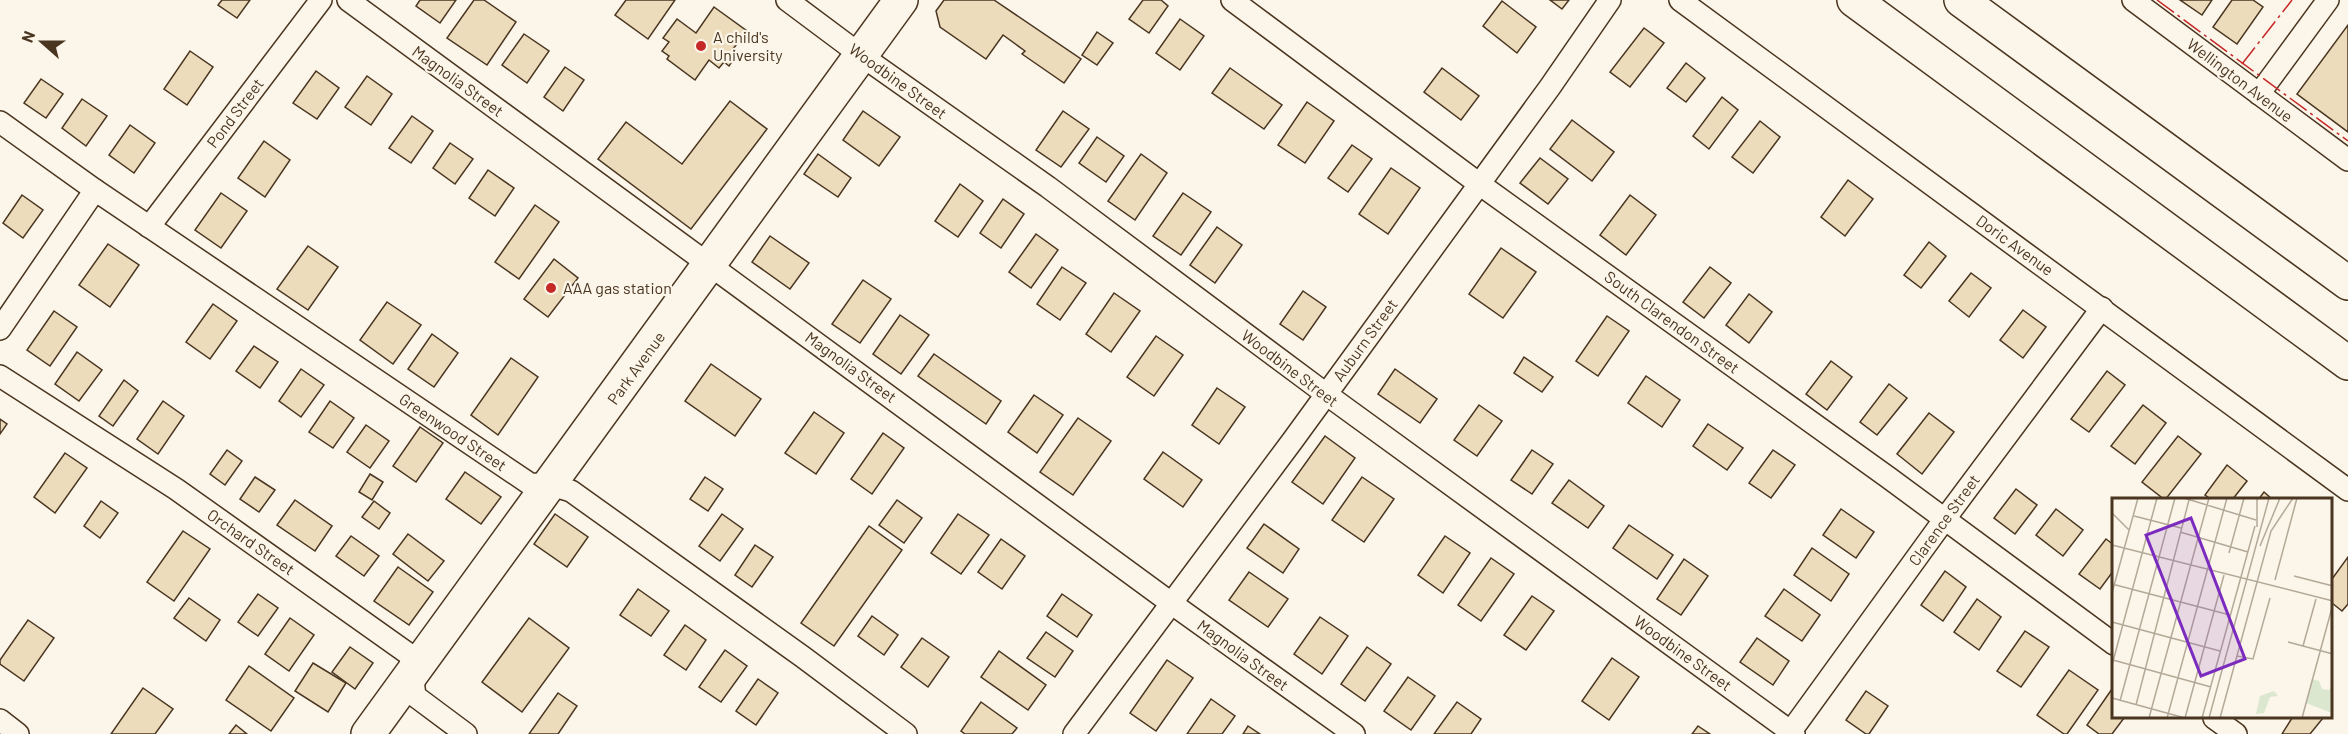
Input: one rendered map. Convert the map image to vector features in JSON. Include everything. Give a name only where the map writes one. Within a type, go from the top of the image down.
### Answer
[{"type":"main road","name":"Park Avenue","points":[[368,734],[413,676],[902,0]]},
{"type":"main road","points":[[1854,0],[2348,363]]},
{"type":"main road","points":[[1961,0],[2348,283]]},
{"type":"street","name":"Pond Street","points":[[149,226],[321,0]]},
{"type":"street","name":"Magnolia Street","points":[[348,0],[1171,603],[1354,734]]},
{"type":"street","name":"Woodbine Street","points":[[787,0],[1048,188],[1791,733]]},
{"type":"street","name":"South Clarendon Street","points":[[1232,0],[1478,183],[1889,478],[2112,643]]},
{"type":"street","name":"Auburn Street","points":[[1074,734],[1326,394],[1550,87],[1610,0]]},
{"type":"street","name":"Doric Avenue","points":[[1680,0],[2348,490]]},
{"type":"street","name":"Wellington Avenue","points":[[2133,0],[2348,160]]},
{"type":"street","points":[[2259,94],[2328,0]]},
{"type":"street","name":"Greenwood Street","points":[[0,122],[94,190],[530,484],[551,485],[571,491],[803,657],[906,734]]},
{"type":"street","points":[[0,329],[94,190]]},
{"type":"street","name":"Clarence Street","points":[[1791,733],[1944,520],[2102,308]]},
{"type":"street","name":"Orchard Street","points":[[0,376],[176,489],[410,655],[415,696],[466,734]]},
{"type":"street","points":[[2217,719],[2236,734]]},
{"type":"street","points":[[0,720],[18,734]]},
{"type":"building","points":[[222,0],[250,0],[237,18],[218,5]]},
{"type":"building","points":[[420,0],[456,0],[440,23],[416,6]]},
{"type":"building","points":[[474,0],[484,0],[516,22],[487,65],[447,38]]},
{"type":"building","points":[[626,0],[675,0],[648,39],[615,15]]},
{"type":"building","points":[[944,0],[994,0],[1081,59],[1064,83],[1022,54],[1025,51],[1003,35],[986,59],[940,27],[936,11]]},
{"type":"building","points":[[1143,0],[1161,0],[1168,6],[1149,33],[1129,19]]},
{"type":"building","points":[[1550,0],[1569,0],[1562,9]]},
{"type":"building","points":[[2180,0],[2212,0],[2202,15]]},
{"type":"building","points":[[2232,0],[2253,0],[2263,7],[2237,44],[2213,27]]},
{"type":"building","points":[[1502,1],[1536,27],[1517,53],[1483,26]]},
{"type":"building","name":"A child's University","points":[[714,7],[747,31],[733,49],[738,53],[729,66],[724,62],[719,68],[709,60],[695,80],[667,59],[669,56],[662,51],[669,42],[663,38],[677,19],[696,33]]},
{"type":"building","points":[[1180,19],[1204,36],[1180,70],[1156,53]]},
{"type":"building","points":[[2348,25],[2348,132],[2297,94]]},
{"type":"building","points":[[1644,28],[1664,43],[1630,87],[1610,72]]},
{"type":"building","points":[[1097,32],[1113,43],[1097,65],[1082,55]]},
{"type":"building","points":[[524,34],[549,51],[527,83],[502,65]]},
{"type":"building","points":[[190,51],[213,67],[187,105],[164,89]]},
{"type":"building","points":[[1686,63],[1705,78],[1686,102],[1667,88]]},
{"type":"building","points":[[565,67],[584,80],[563,111],[544,97]]},
{"type":"building","points":[[1230,68],[1282,105],[1264,129],[1212,93]]},
{"type":"building","points":[[1442,68],[1479,96],[1461,120],[1424,92]]},
{"type":"building","points":[[316,71],[339,88],[317,119],[293,103]]},
{"type":"building","points":[[367,76],[392,94],[371,125],[345,107]]},
{"type":"building","points":[[41,79],[63,94],[46,118],[24,103]]},
{"type":"building","points":[[1722,97],[1738,110],[1709,149],[1693,136]]},
{"type":"building","points":[[82,99],[107,116],[86,146],[62,128]]},
{"type":"building","points":[[730,101],[767,129],[691,229],[598,159],[626,122],[682,164]]},
{"type":"building","points":[[1307,102],[1334,121],[1305,163],[1278,145]]},
{"type":"building","points":[[863,111],[900,137],[879,166],[843,140]]},
{"type":"building","points":[[1063,111],[1089,129],[1061,167],[1036,150]]},
{"type":"building","points":[[412,116],[433,131],[411,163],[389,148]]},
{"type":"building","points":[[1572,120],[1614,152],[1592,181],[1550,149]]},
{"type":"building","points":[[1760,121],[1780,137],[1753,173],[1732,157]]},
{"type":"building","points":[[130,125],[155,143],[134,173],[109,155]]},
{"type":"building","points":[[1097,137],[1124,156],[1106,182],[1079,163]]},
{"type":"building","points":[[264,141],[290,160],[265,197],[238,178]]},
{"type":"building","points":[[450,143],[473,159],[455,184],[433,168]]},
{"type":"building","points":[[1352,145],[1372,159],[1348,192],[1328,178]]},
{"type":"building","points":[[818,154],[851,178],[838,197],[804,174]]},
{"type":"building","points":[[1141,154],[1167,173],[1135,220],[1108,201]]},
{"type":"building","points":[[1540,158],[1568,179],[1548,204],[1520,183]]},
{"type":"building","points":[[1391,168],[1420,188],[1388,234],[1359,214]]},
{"type":"building","points":[[488,170],[514,188],[495,216],[469,198]]},
{"type":"building","points":[[1848,180],[1873,199],[1845,236],[1821,217]]},
{"type":"building","points":[[960,184],[983,201],[958,237],[935,221]]},
{"type":"building","points":[[221,193],[247,211],[221,248],[195,230]]},
{"type":"building","points":[[1183,193],[1211,212],[1181,255],[1153,236]]},
{"type":"building","points":[[22,195],[43,210],[23,238],[3,223]]},
{"type":"building","points":[[1630,195],[1656,215],[1626,255],[1600,235]]},
{"type":"building","points":[[1003,199],[1024,214],[1001,248],[980,233]]},
{"type":"building","points":[[535,205],[559,222],[519,279],[495,262]]},
{"type":"building","points":[[1217,227],[1242,245],[1215,283],[1190,265]]},
{"type":"building","points":[[1036,234],[1058,250],[1031,288],[1009,272]]},
{"type":"building","points":[[770,236],[809,263],[790,289],[752,262]]},
{"type":"building","points":[[1929,242],[1946,256],[1921,288],[1904,275]]},
{"type":"building","points":[[108,244],[139,265],[110,307],[79,285]]},
{"type":"building","points":[[308,246],[338,267],[308,310],[277,289]]},
{"type":"building","points":[[1501,248],[1536,272],[1503,318],[1469,294]]},
{"type":"building","name":"AAA gas station","points":[[554,259],[578,278],[548,317],[524,299]]},
{"type":"building","points":[[1062,267],[1086,283],[1060,320],[1037,304]]},
{"type":"building","points":[[1710,267],[1731,283],[1704,318],[1683,302]]},
{"type":"building","points":[[1971,273],[1991,288],[1969,317],[1949,301]]},
{"type":"building","points":[[863,280],[891,299],[860,343],[832,324]]},
{"type":"building","points":[[1303,291],[1326,307],[1303,340],[1280,324]]},
{"type":"building","points":[[1114,293],[1140,311],[1111,352],[1086,334]]},
{"type":"building","points":[[1749,294],[1772,312],[1749,343],[1726,325]]},
{"type":"building","points":[[387,302],[421,325],[393,364],[360,340]]},
{"type":"building","points":[[213,304],[237,321],[210,359],[186,342]]},
{"type":"building","points":[[2023,310],[2046,327],[2023,358],[2000,340]]},
{"type":"building","points":[[54,311],[77,327],[50,366],[27,350]]},
{"type":"building","points":[[900,315],[929,335],[901,374],[873,354]]},
{"type":"building","points":[[1607,316],[1629,331],[1598,376],[1576,361]]},
{"type":"building","points":[[432,334],[458,353],[434,387],[408,369]]},
{"type":"building","points":[[1156,336],[1183,355],[1154,396],[1127,377]]},
{"type":"building","points":[[254,346],[278,362],[260,388],[236,371]]},
{"type":"building","points":[[77,352],[102,370],[79,401],[55,384]]},
{"type":"building","points":[[934,354],[1001,401],[986,424],[918,376]]},
{"type":"building","points":[[1524,357],[1553,377],[1542,392],[1514,373]]},
{"type":"building","points":[[511,358],[538,377],[498,435],[471,415]]},
{"type":"building","points":[[1831,361],[1852,377],[1827,410],[1806,394]]},
{"type":"building","points":[[711,364],[761,399],[735,436],[685,401]]},
{"type":"building","points":[[301,369],[324,385],[301,417],[279,401]]},
{"type":"building","points":[[1395,369],[1437,399],[1420,423],[1378,394]]},
{"type":"building","points":[[2107,371],[2125,385],[2089,432],[2071,419]]},
{"type":"building","points":[[1646,376],[1680,400],[1662,427],[1628,403]]},
{"type":"building","points":[[124,380],[138,391],[113,426],[99,416]]},
{"type":"building","points":[[1889,384],[1907,398],[1877,435],[1860,422]]},
{"type":"building","points":[[1217,388],[1245,407],[1219,444],[1192,425]]},
{"type":"building","points":[[1034,395],[1063,415],[1037,453],[1008,432]]},
{"type":"building","points":[[163,401],[184,416],[158,454],[137,439]]},
{"type":"building","points":[[330,401],[354,418],[333,448],[309,432]]},
{"type":"building","points":[[1479,405],[1502,421],[1477,456],[1454,440]]},
{"type":"building","points":[[2143,405],[2166,423],[2135,464],[2111,446]]},
{"type":"building","points":[[814,412],[844,433],[816,474],[785,453]]},
{"type":"building","points":[[1929,413],[1954,432],[1922,474],[1897,454]]},
{"type":"building","points":[[1078,418],[1111,441],[1073,495],[1040,472]]},
{"type":"building","points":[[0,419],[7,424],[0,434]]},
{"type":"building","points":[[1708,424],[1743,448],[1727,470],[1693,446]]},
{"type":"building","points":[[366,425],[389,441],[370,468],[347,452]]},
{"type":"building","points":[[420,427],[443,443],[416,482],[393,466]]},
{"type":"building","points":[[883,433],[904,448],[872,494],[851,479]]},
{"type":"building","points":[[1325,436],[1355,458],[1323,504],[1292,482]]},
{"type":"building","points":[[2178,436],[2201,454],[2167,498],[2162,498],[2142,482]]},
{"type":"building","points":[[227,450],[242,461],[225,485],[210,474]]},
{"type":"building","points":[[1532,450],[1553,464],[1532,494],[1511,480]]},
{"type":"building","points":[[1773,450],[1795,465],[1771,498],[1749,483]]},
{"type":"building","points":[[1163,452],[1202,480],[1183,507],[1144,479]]},
{"type":"building","points":[[65,453],[87,468],[55,513],[34,497]]},
{"type":"building","points":[[2227,465],[2247,481],[2234,498],[2209,498],[2205,495]]},
{"type":"building","points":[[465,472],[501,497],[481,524],[446,499]]},
{"type":"building","points":[[370,474],[383,482],[372,500],[359,492]]},
{"type":"building","points":[[255,477],[275,490],[259,512],[240,499]]},
{"type":"building","points":[[705,477],[723,489],[708,511],[690,499]]},
{"type":"building","points":[[1362,477],[1394,499],[1364,542],[1332,520]]},
{"type":"building","points":[[1569,480],[1604,506],[1588,528],[1552,503]]},
{"type":"building","points":[[2016,489],[2037,505],[2015,534],[1994,518]]},
{"type":"building","points":[[2264,492],[2271,498],[2260,498]]},
{"type":"building","points":[[295,500],[332,526],[315,551],[277,525]]},
{"type":"building","points":[[897,500],[922,518],[904,543],[879,525]]},
{"type":"building","points":[[101,501],[118,513],[100,538],[84,526]]},
{"type":"building","points":[[374,501],[390,513],[379,529],[362,517]]},
{"type":"building","points":[[1841,509],[1874,532],[1856,558],[1823,535]]},
{"type":"building","points":[[2056,509],[2083,530],[2063,556],[2036,535]]},
{"type":"building","points":[[555,514],[588,537],[567,567],[534,544]]},
{"type":"building","points":[[722,514],[743,529],[720,561],[699,546]]},
{"type":"building","points":[[958,514],[989,535],[961,574],[931,553]]},
{"type":"building","points":[[1264,524],[1299,549],[1283,573],[1247,548]]},
{"type":"building","points":[[1629,525],[1673,555],[1657,579],[1613,548]]},
{"type":"building","points":[[869,526],[902,550],[834,646],[801,623]]},
{"type":"building","points":[[183,531],[210,549],[174,601],[147,582]]},
{"type":"building","points":[[408,534],[444,561],[428,581],[393,554]]},
{"type":"building","points":[[351,536],[379,556],[364,576],[336,556]]},
{"type":"building","points":[[1445,536],[1470,553],[1443,593],[1418,575]]},
{"type":"building","points":[[1001,539],[1025,556],[1002,589],[978,572]]},
{"type":"building","points":[[2106,539],[2112,544],[2112,573],[2100,589],[2079,574]]},
{"type":"building","points":[[755,545],[773,557],[752,587],[735,575]]},
{"type":"building","points":[[1812,548],[1849,574],[1831,601],[1794,575]]},
{"type":"building","points":[[2348,557],[2348,604],[2342,611],[2333,604],[2333,578]]},
{"type":"building","points":[[1491,558],[1514,574],[1481,621],[1458,605]]},
{"type":"building","points":[[1684,559],[1708,576],[1681,615],[1657,599]]},
{"type":"building","points":[[398,567],[433,592],[409,625],[374,601]]},
{"type":"building","points":[[1945,571],[1966,587],[1943,621],[1921,605]]},
{"type":"building","points":[[1249,572],[1288,599],[1268,627],[1229,600]]},
{"type":"building","points":[[638,589],[669,611],[651,636],[620,615]]},
{"type":"building","points":[[1784,589],[1820,615],[1802,641],[1765,616]]},
{"type":"building","points":[[258,594],[278,608],[258,636],[238,622]]},
{"type":"building","points":[[1062,594],[1092,615],[1077,637],[1047,616]]},
{"type":"building","points":[[1532,596],[1554,611],[1526,650],[1504,635]]},
{"type":"building","points":[[189,598],[220,620],[206,641],[174,618]]},
{"type":"building","points":[[1977,599],[2001,617],[1979,650],[1954,632]]},
{"type":"building","points":[[872,616],[898,635],[884,655],[858,636]]},
{"type":"building","points":[[1320,617],[1348,636],[1322,674],[1294,654]]},
{"type":"building","points":[[290,618],[314,635],[289,671],[265,654]]},
{"type":"building","points":[[529,618],[569,648],[522,712],[482,682]]},
{"type":"building","points":[[28,620],[54,638],[24,681],[0,664],[0,660]]},
{"type":"building","points":[[685,625],[706,640],[686,670],[664,655]]},
{"type":"building","points":[[2025,631],[2049,647],[2021,687],[1997,671]]},
{"type":"building","points":[[1046,632],[1073,651],[1055,677],[1027,658]]},
{"type":"building","points":[[922,638],[949,657],[928,687],[901,667]]},
{"type":"building","points":[[1757,638],[1789,661],[1773,685],[1740,662]]},
{"type":"building","points":[[350,647],[373,663],[355,689],[332,672]]},
{"type":"building","points":[[1367,647],[1391,664],[1365,701],[1341,684]]},
{"type":"building","points":[[725,650],[747,666],[721,702],[699,687]]},
{"type":"building","points":[[999,651],[1046,685],[1028,710],[981,677]]},
{"type":"building","points":[[1612,658],[1639,677],[1609,720],[1582,701]]},
{"type":"building","points":[[1167,660],[1193,678],[1156,731],[1130,713]]},
{"type":"building","points":[[313,663],[346,683],[328,712],[295,691]]},
{"type":"building","points":[[249,666],[294,698],[271,731],[226,700]]},
{"type":"building","points":[[2069,670],[2098,690],[2067,734],[2064,734],[2037,715]]},
{"type":"building","points":[[1408,677],[1435,696],[1411,730],[1384,711]]},
{"type":"building","points":[[758,679],[778,693],[756,725],[736,711]]},
{"type":"building","points":[[143,688],[173,709],[155,734],[111,734]]},
{"type":"building","points":[[2112,689],[2112,719],[2123,719],[2112,734],[2099,734],[2087,725]]},
{"type":"building","points":[[1866,691],[1888,706],[1869,734],[1846,720]]},
{"type":"building","points":[[558,693],[577,706],[558,734],[529,734]]},
{"type":"building","points":[[1211,699],[1235,716],[1222,734],[1187,734]]},
{"type":"building","points":[[981,702],[1017,728],[1012,734],[965,734],[961,731]]},
{"type":"building","points":[[1457,702],[1481,719],[1471,734],[1434,734]]},
{"type":"building","points":[[2291,719],[2322,719],[2310,734],[2282,734]]},
{"type":"building","points":[[236,725],[247,734],[229,734]]},
{"type":"building","points":[[1248,726],[1260,734],[1243,734]]},
{"type":"building","points":[[1698,726],[1710,734],[1692,734]]},
{"type":"power","points":[[2157,0],[2348,141]]},
{"type":"power","points":[[2242,64],[2292,0]]},
{"type":"place","name":"A child's University","points":[[701,46]]},
{"type":"place","name":"AAA gas station","points":[[551,288]]}]
